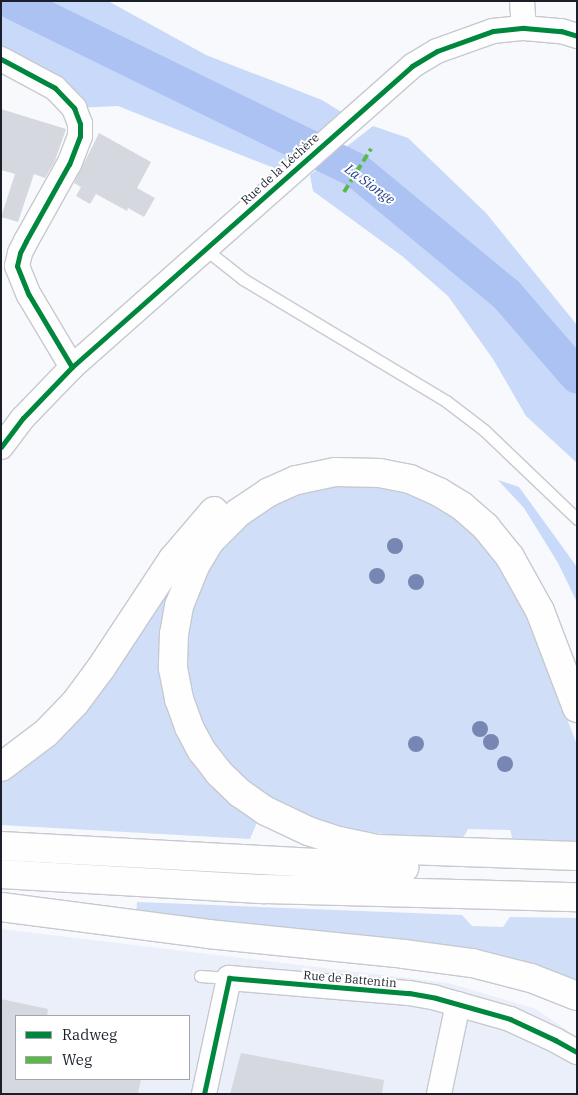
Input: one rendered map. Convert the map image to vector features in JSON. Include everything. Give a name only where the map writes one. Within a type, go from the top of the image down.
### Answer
[{"type":"highway","points":[[1,767],[46,733],[75,703],[101,668],[173,559],[203,522],[231,497],[255,480],[281,468],[320,457],[363,454],[408,461],[448,477],[482,499],[513,531],[535,564],[560,614],[577,659]]},
{"type":"highway","points":[[577,708],[540,612],[510,557],[486,527],[462,506],[439,492],[410,480],[380,473],[335,472],[296,480],[270,492],[238,513],[210,541],[191,572],[179,606],[174,634],[173,668],[179,699],[189,727],[202,751],[219,773],[240,793],[266,811],[338,841],[378,849],[577,856]]},
{"type":"highway","points":[[1,846],[426,869],[577,871]]},
{"type":"highway","points":[[1,874],[265,890],[577,897]]},
{"type":"highway","points":[[1,907],[208,934],[404,954],[472,963],[531,978],[577,996]]},
{"type":"street","points":[[522,1],[524,28]]},
{"type":"street","name":"Rue de la Léchère","points":[[1,447],[23,418],[72,367],[412,66],[437,51],[494,31],[524,28],[560,31],[577,36]]},
{"type":"street","points":[[1,59],[36,76],[65,96],[78,116],[80,136],[60,181],[20,253],[17,266],[29,295],[72,367]]},
{"type":"street","points":[[204,1094],[230,978]]},
{"type":"street","name":"Rue de Battentin","points":[[230,978],[409,994],[458,1004],[518,1022],[577,1052]]},
{"type":"street","points":[[439,1094],[458,1004]]},
{"type":"lane","points":[[205,249],[243,279],[446,401],[484,430],[577,519]]},
{"type":"lane","points":[[200,976],[230,978]]},
{"type":"shaded area","points":[[1,1],[108,1],[206,55],[322,100],[351,118],[289,174],[118,106],[74,108],[1,59]]},
{"type":"shaded area","points":[[373,126],[408,138],[486,213],[577,325],[577,463],[526,416],[493,359],[448,296],[402,256],[313,191],[310,175]]},
{"type":"shaded area","points":[[498,480],[519,487],[577,567],[577,602],[558,563],[524,508]]},
{"type":"shaded area","points":[[367,483],[405,491],[438,505],[464,523],[487,546],[506,574],[522,602],[577,745],[577,841],[513,840],[510,830],[468,829],[463,838],[398,836],[347,829],[301,814],[255,790],[224,761],[202,726],[190,694],[184,649],[190,610],[203,575],[227,540],[258,513],[290,495],[333,485]]},
{"type":"shaded area","points":[[187,553],[168,690],[258,820],[250,839],[1,825],[1,776]]},
{"type":"shaded area","points":[[137,902],[462,915],[472,926],[503,927],[510,917],[577,918],[577,986],[136,915]]},
{"type":"shaded area","points":[[1,929],[448,983],[536,1009],[577,1037],[577,1094],[1,1094]]},
{"type":"building","points":[[1,109],[66,129],[55,161],[45,178],[34,174],[18,222],[1,217],[15,174],[1,170]]},
{"type":"building","points":[[99,133],[151,162],[137,188],[155,198],[144,217],[128,208],[127,211],[96,194],[90,204],[76,196],[81,187],[74,183]]},
{"type":"building","points":[[1,999],[48,1009],[47,1015],[15,1015],[15,1080],[141,1080],[138,1094],[1,1094]]},
{"type":"building","points":[[241,1053],[384,1080],[382,1094],[230,1094]]},
{"type":"waterway","name":"La Sionge","points":[[11,1],[356,170],[506,294],[577,376]]},
{"type":"marked path","points":[[344,192],[371,149]]},
{"type":"cycle path","points":[[1,447],[23,418],[72,367],[412,66],[437,51],[493,31],[524,28],[561,31],[577,36]]},
{"type":"cycle path","points":[[1,59],[55,88],[74,108],[80,124],[80,136],[69,164],[26,241],[20,253],[17,266],[29,295],[72,367]]},
{"type":"cycle path","points":[[204,1094],[229,978],[409,993],[436,998],[510,1019],[577,1052]]}]
